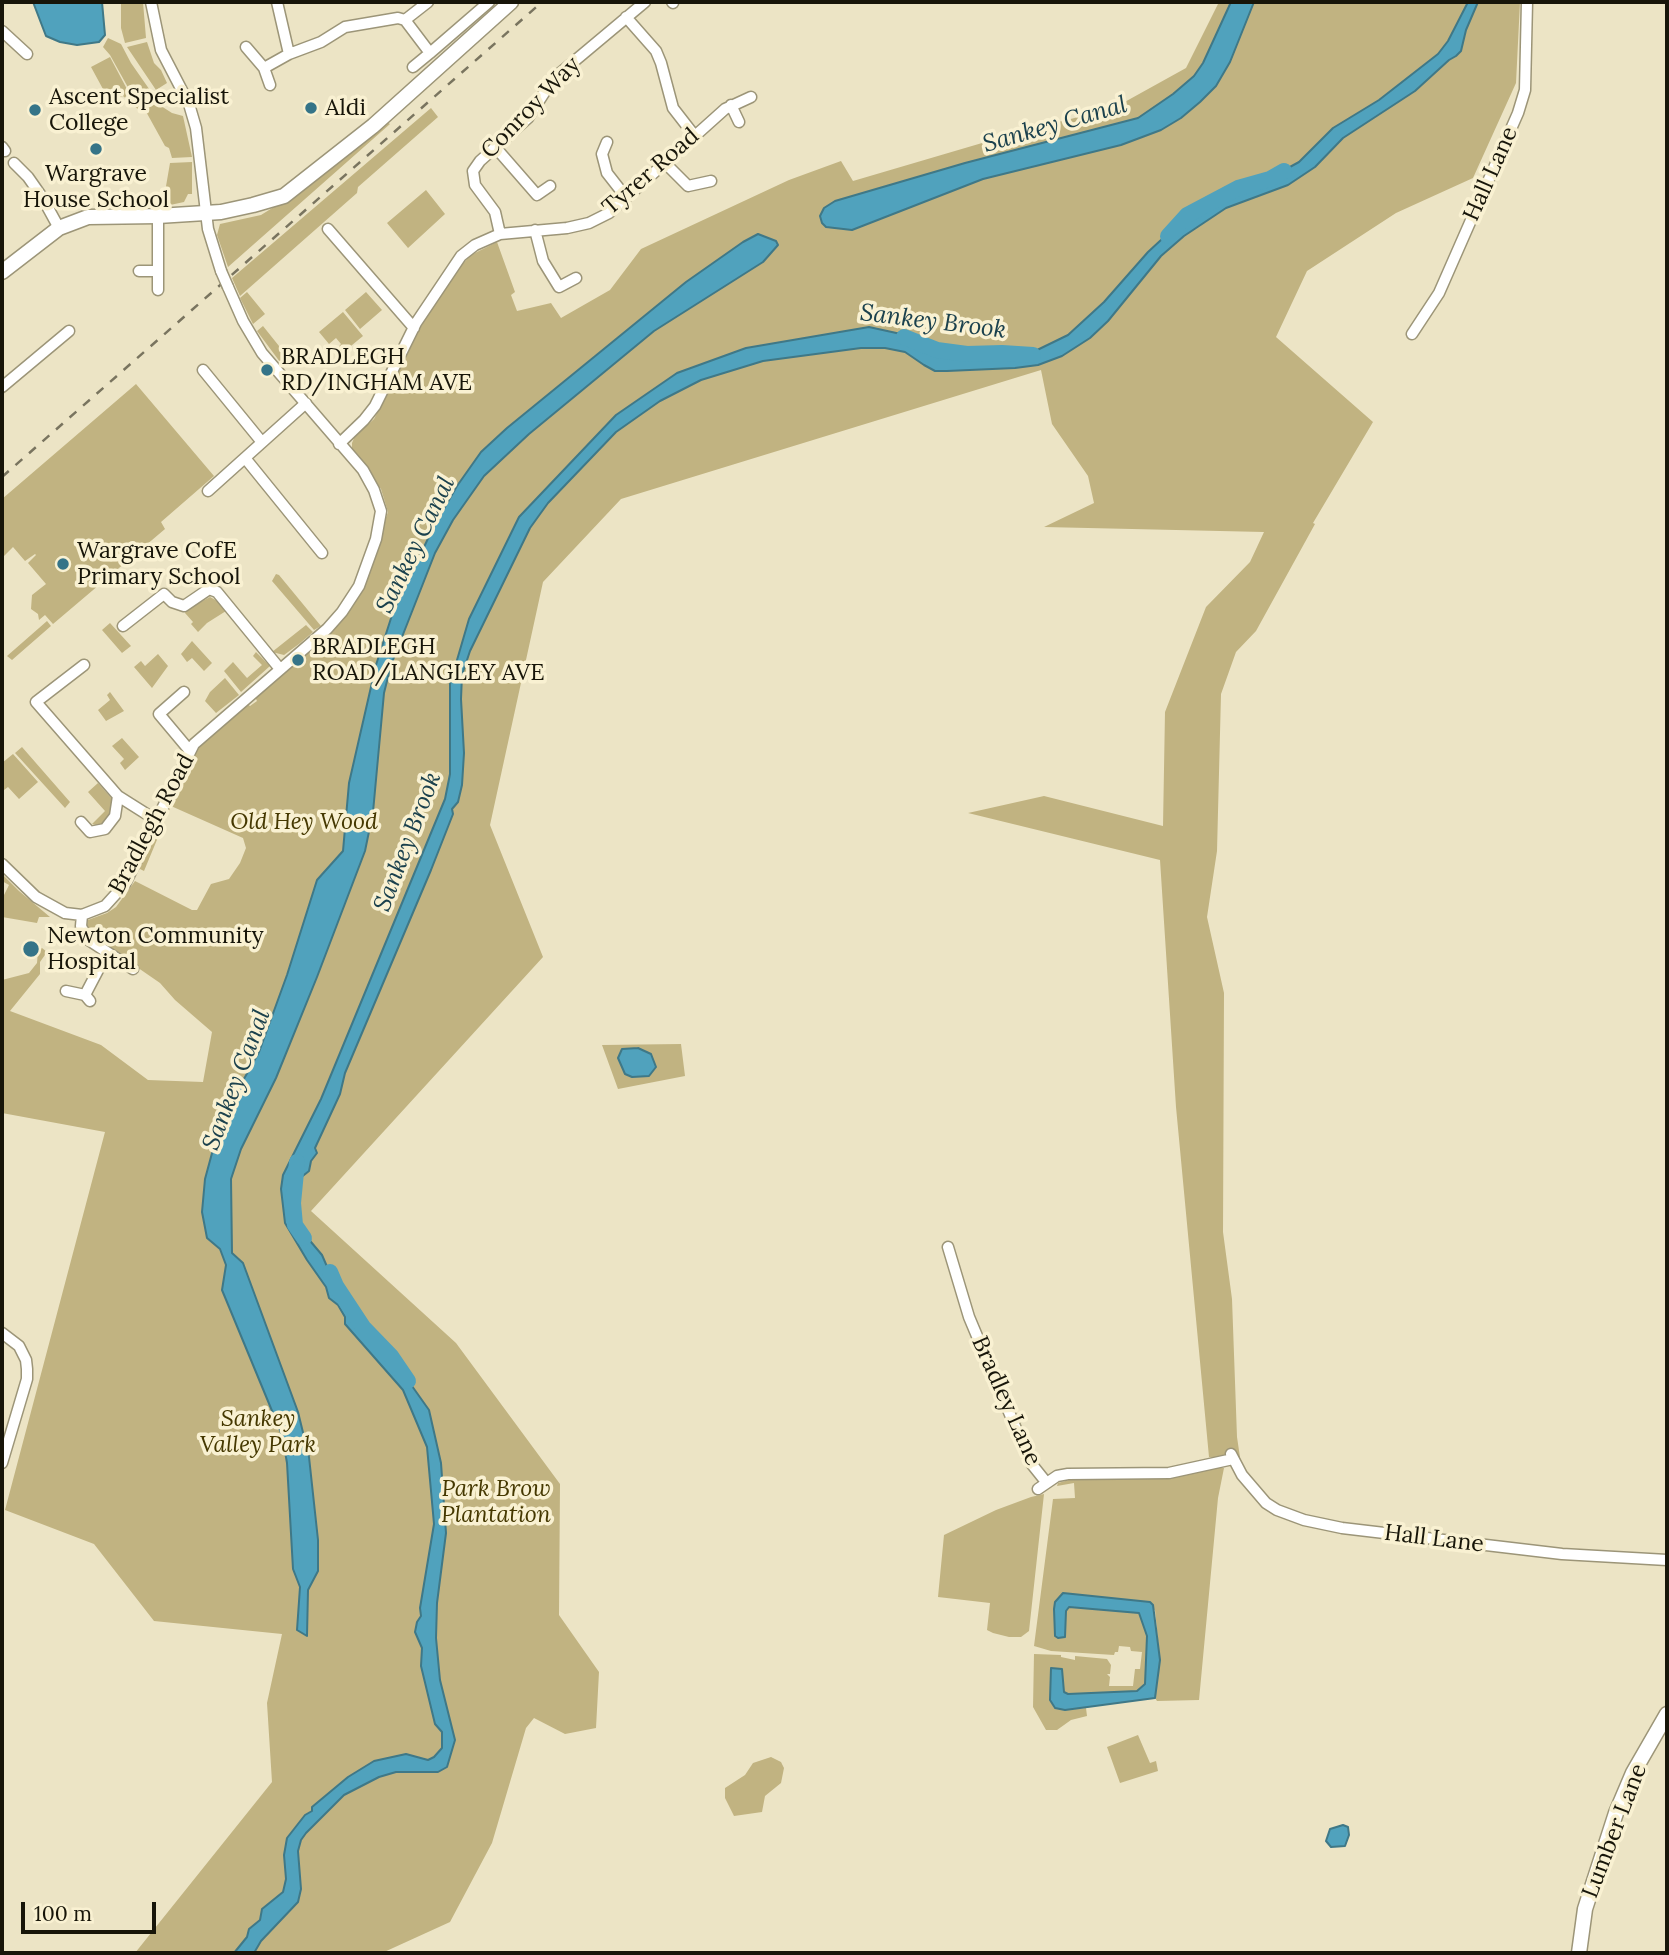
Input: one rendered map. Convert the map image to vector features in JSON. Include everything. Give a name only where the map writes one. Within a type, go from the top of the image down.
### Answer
[{"type":"street","name":"Bradlegh Road","points":[[82,915],[105,906],[125,884],[190,751],[204,734],[327,629],[342,612],[359,586],[376,539],[381,511],[374,490],[362,470],[253,340],[228,287],[211,243],[196,128],[189,104],[161,50],[151,2]]},
{"type":"street","points":[[277,2],[289,54]]},
{"type":"street","points":[[405,20],[428,2]]},
{"type":"street","points":[[413,67],[489,2]]},
{"type":"street","points":[[2,272],[59,228],[88,217],[206,213],[278,199],[373,126],[511,2]]},
{"type":"street","name":"Conroy Way","points":[[500,234],[495,212],[475,185],[473,171],[528,118],[553,79],[645,2]]},
{"type":"street","name":"Hall Lane","points":[[1412,334],[1439,293],[1518,113],[1525,90],[1527,2]]},
{"type":"street","points":[[626,16],[656,51],[673,108],[694,135]]},
{"type":"street","points":[[264,68],[289,54],[321,42],[345,27],[398,18],[405,20],[429,53]]},
{"type":"street","points":[[2,31],[27,54]]},
{"type":"street","points":[[246,47],[264,68],[270,85]]},
{"type":"street","name":"Tyrer Road","points":[[339,443],[375,406],[414,328],[461,256],[475,245],[500,234],[567,228],[589,223],[609,213],[694,135],[731,105],[751,97]]},
{"type":"street","points":[[731,105],[739,122]]},
{"type":"street","points":[[607,142],[602,154],[607,173],[625,197]]},
{"type":"street","points":[[496,148],[537,195],[550,186]]},
{"type":"street","points":[[664,162],[688,186],[711,181]]},
{"type":"street","points":[[14,163],[42,197],[59,228]]},
{"type":"street","points":[[158,216],[158,290]]},
{"type":"street","points":[[328,229],[414,328]]},
{"type":"street","points":[[535,230],[543,261],[559,287],[576,278]]},
{"type":"street","points":[[139,271],[157,271]]},
{"type":"street","points":[[2,387],[69,331]]},
{"type":"street","points":[[203,370],[261,442]]},
{"type":"street","points":[[208,491],[306,403]]},
{"type":"street","points":[[244,458],[322,553]]},
{"type":"street","points":[[123,626],[164,594],[172,603],[184,606],[209,589],[217,592],[280,669]]},
{"type":"street","points":[[84,665],[36,702],[118,796],[156,820]]},
{"type":"street","points":[[184,691],[159,714],[190,751]]},
{"type":"street","points":[[80,822],[90,832],[105,829],[115,816],[118,796]]},
{"type":"street","points":[[2,864],[36,897],[65,913],[82,915],[82,933],[87,939],[133,969]]},
{"type":"street","points":[[66,991],[87,998],[107,953]]},
{"type":"street","name":"Bradley Lane","points":[[948,1247],[969,1317],[1042,1485],[1068,1474],[1168,1473],[1232,1457]]},
{"type":"street","points":[[2,1333],[19,1346],[27,1369],[27,1379],[2,1463]]},
{"type":"street","name":"Hall Lane","points":[[1232,1457],[1241,1475],[1266,1503],[1304,1520],[1342,1528],[1562,1554],[1667,1560]]},
{"type":"street","name":"Lumber Lane","points":[[1579,1953],[1586,1909],[1616,1813],[1633,1773],[1667,1714]]},
{"type":"green space","points":[[121,2],[143,2],[146,38],[125,43],[121,28]]},
{"type":"green space","name":"Sankey Valley Park","points":[[1219,2],[1520,2],[1516,83],[1473,178],[1396,213],[1307,271],[1276,337],[1373,422],[1313,523],[1315,524],[1256,631],[1236,652],[1221,694],[1217,851],[1207,917],[1224,993],[1223,1232],[1232,1299],[1237,1437],[1241,1464],[1209,1457],[1176,1107],[1160,860],[968,813],[1044,796],[1163,826],[1165,712],[1206,607],[1250,562],[1264,532],[1044,527],[1094,503],[1088,476],[1052,424],[1041,370],[621,499],[543,582],[490,825],[543,957],[311,1211],[456,1343],[560,1484],[559,1615],[599,1672],[596,1728],[565,1734],[534,1718],[526,1728],[492,1843],[450,1922],[382,1953],[135,1953],[272,1782],[267,1703],[282,1634],[154,1621],[94,1544],[5,1510],[105,1132],[2,1113],[2,980],[29,973],[37,963],[38,951],[42,948],[47,952],[40,962],[40,974],[10,1011],[101,1045],[148,1080],[203,1082],[212,1032],[160,983],[89,934],[86,929],[88,920],[116,907],[135,881],[192,910],[197,910],[211,884],[229,879],[240,863],[246,848],[243,838],[171,806],[144,871],[138,868],[200,744],[246,703],[250,706],[257,701],[255,697],[346,616],[355,603],[388,512],[381,489],[352,450],[352,443],[355,436],[374,419],[425,319],[456,271],[471,255],[497,242],[515,292],[511,295],[517,311],[551,303],[561,318],[610,290],[641,249],[789,180],[841,161],[853,181],[1033,128],[1112,109],[1186,68]]},
{"type":"green space","points":[[108,38],[121,44],[161,106],[183,116],[192,157],[172,158],[169,148],[165,146],[144,108],[140,111],[123,96],[110,102],[91,67],[110,57],[130,91],[110,55],[103,47]]},
{"type":"green space","points":[[147,42],[154,63],[167,83],[156,90],[127,47]]},
{"type":"green space","points":[[431,108],[438,117],[240,296],[232,278]]},
{"type":"green space","points":[[387,122],[390,124],[228,267],[217,235],[220,224],[261,215]]},
{"type":"green space","points":[[192,162],[192,194],[188,194],[184,202],[147,210],[165,192],[170,163]]},
{"type":"green space","points":[[426,190],[445,214],[408,248],[387,223]]},
{"type":"green space","points":[[247,292],[265,314],[253,324],[240,298]]},
{"type":"green space","points":[[366,292],[382,310],[360,329],[345,310]]},
{"type":"green space","points":[[343,312],[363,336],[340,355],[336,350],[341,344],[336,338],[329,344],[319,332]]},
{"type":"green space","points":[[263,326],[287,356],[280,362],[257,331]]},
{"type":"green space","name":"Wargrave CofE Primary School","points":[[136,384],[214,476],[161,522],[165,529],[53,624],[45,615],[39,620],[38,614],[31,609],[32,595],[46,584],[28,563],[36,555],[25,561],[13,547],[2,558],[2,499]]},
{"type":"green space","points":[[276,574],[321,626],[314,630],[272,581]]},
{"type":"green space","points":[[210,597],[219,602],[226,611],[198,632],[185,613],[186,610]]},
{"type":"green space","points":[[47,621],[51,626],[12,660],[7,656]]},
{"type":"green space","points":[[110,623],[131,646],[122,653],[102,630]]},
{"type":"green space","points":[[306,625],[313,632],[299,644],[284,655],[272,652]]},
{"type":"green space","points":[[192,641],[212,663],[204,671],[192,658],[187,662],[181,654]]},
{"type":"green space","points":[[256,652],[270,666],[241,692],[224,671],[233,662],[247,678],[262,665],[253,656]]},
{"type":"green space","points":[[158,654],[168,666],[152,688],[134,667],[141,661],[145,666]]},
{"type":"green space","points":[[225,678],[239,695],[216,713],[205,701],[210,692]]},
{"type":"green space","points":[[110,692],[124,711],[106,721],[98,710],[110,700],[107,695]]},
{"type":"green space","points":[[122,738],[139,757],[125,770],[120,763],[124,759],[112,746]]},
{"type":"green space","points":[[22,747],[70,802],[65,808],[15,753]]},
{"type":"green space","points":[[13,754],[38,782],[19,799],[8,787],[4,790],[2,788],[2,763]]},
{"type":"green space","points":[[98,783],[113,800],[110,816],[100,826],[92,824],[105,811],[88,792]]},
{"type":"green space","points":[[2,874],[50,917],[39,917],[37,923],[2,917],[2,899],[9,885],[2,881]]},
{"type":"green space","points":[[681,1044],[685,1076],[618,1089],[602,1045]]},
{"type":"green space","points":[[1224,1468],[1218,1498],[1199,1700],[1157,1701],[1155,1698],[1160,1660],[1155,1610],[1059,1597],[1054,1609],[1055,1636],[1058,1638],[1065,1637],[1066,1611],[1069,1607],[1139,1613],[1147,1636],[1145,1684],[1137,1691],[1068,1694],[1064,1692],[1062,1669],[1051,1668],[1050,1700],[1054,1708],[1086,1708],[1087,1716],[1071,1720],[1057,1730],[1046,1730],[1033,1707],[1034,1654],[1061,1655],[1075,1660],[1075,1656],[1107,1659],[1111,1665],[1110,1674],[1107,1674],[1110,1677],[1109,1686],[1133,1686],[1135,1669],[1140,1669],[1142,1652],[1119,1646],[1114,1655],[1051,1651],[1034,1646],[1053,1499],[1075,1498],[1074,1483],[1057,1486],[1058,1483],[1073,1479]]},
{"type":"green space","points":[[1044,1494],[1029,1631],[1021,1637],[993,1633],[987,1630],[990,1603],[938,1597],[944,1535],[996,1510]]},
{"type":"green space","points":[[1138,1735],[1150,1763],[1156,1761],[1158,1771],[1120,1783],[1107,1747]]},
{"type":"green space","points":[[771,1757],[781,1762],[784,1768],[781,1783],[765,1796],[762,1812],[734,1816],[725,1798],[725,1788],[745,1775],[753,1763]]},
{"type":"water","points":[[33,2],[102,2],[105,35],[99,42],[77,45],[46,36]]},
{"type":"water","points":[[1231,2],[1254,2],[1230,62],[1216,86],[1200,102],[1161,130],[1121,145],[983,179],[852,230],[826,227],[822,223],[820,216],[824,208],[835,201],[965,163],[1138,118],[1194,76],[1203,63]]},
{"type":"water","points":[[1468,2],[1478,2],[1466,30],[1461,51],[1456,56],[1415,91],[1343,138],[1315,167],[1288,185],[1226,208],[1184,236],[1161,256],[1108,321],[1090,338],[1062,356],[1038,365],[1015,368],[935,371],[905,352],[885,348],[861,348],[763,361],[701,380],[660,401],[616,432],[548,503],[530,528],[470,651],[462,675],[464,753],[458,802],[452,809],[453,814],[431,870],[345,1073],[340,1094],[315,1148],[317,1153],[311,1161],[309,1171],[294,1183],[295,1223],[322,1255],[335,1285],[350,1308],[390,1355],[429,1410],[441,1463],[446,1533],[437,1603],[436,1638],[440,1680],[455,1740],[447,1767],[438,1772],[396,1772],[379,1777],[344,1795],[301,1840],[298,1851],[301,1889],[298,1902],[261,1941],[254,1953],[234,1953],[247,1937],[249,1929],[260,1920],[262,1909],[283,1892],[287,1838],[305,1815],[312,1811],[312,1807],[348,1777],[374,1761],[406,1754],[428,1760],[442,1748],[442,1732],[435,1724],[421,1666],[422,1648],[415,1632],[421,1616],[420,1608],[434,1524],[427,1447],[403,1390],[345,1324],[345,1317],[338,1305],[329,1298],[326,1287],[285,1223],[281,1189],[283,1175],[321,1099],[445,799],[450,774],[450,684],[469,619],[519,517],[616,415],[677,373],[746,348],[869,327],[910,336],[938,354],[1031,353],[1068,335],[1104,302],[1148,252],[1188,215],[1222,197],[1257,185],[1299,162],[1333,128],[1379,100],[1438,54],[1448,41]]},
{"type":"water","points":[[758,234],[776,241],[778,245],[763,262],[654,331],[529,434],[484,476],[453,520],[435,553],[391,665],[384,693],[373,812],[365,851],[276,1078],[241,1149],[231,1179],[232,1253],[243,1263],[298,1412],[309,1457],[318,1540],[318,1571],[308,1590],[307,1636],[297,1630],[300,1587],[293,1569],[287,1463],[282,1435],[222,1290],[226,1265],[220,1249],[207,1238],[202,1212],[205,1179],[221,1120],[259,1052],[317,880],[343,851],[349,783],[376,665],[393,612],[434,526],[457,486],[481,452],[507,428],[686,282]]},
{"type":"water","points":[[638,1048],[651,1054],[656,1067],[649,1076],[632,1077],[625,1074],[618,1058],[622,1049]]},
{"type":"water","points":[[1063,1593],[1150,1602],[1153,1605],[1160,1660],[1155,1698],[1065,1710],[1055,1708],[1050,1700],[1051,1668],[1062,1669],[1064,1692],[1068,1694],[1137,1691],[1145,1684],[1147,1636],[1139,1613],[1069,1607],[1066,1611],[1065,1637],[1058,1638],[1055,1636],[1054,1609],[1055,1602]]},
{"type":"water","points":[[1343,1825],[1348,1827],[1349,1835],[1345,1846],[1331,1847],[1326,1841],[1330,1829]]},
{"type":"waterway","name":"Sankey Brook","points":[[1168,236],[1187,215],[1238,188],[1270,179],[1284,171]]},
{"type":"waterway","name":"Sankey Brook","points":[[904,337],[937,350],[967,354],[1033,355]]},
{"type":"waterway","name":"Sankey Brook","points":[[297,1162],[293,1203],[295,1225],[304,1238]]},
{"type":"waterway","name":"Sankey Brook","points":[[330,1272],[363,1327],[391,1356],[408,1381]]},
{"type":"railway","points":[[2,477],[542,2]]},
{"type":"place","name":"Aldi","points":[[311,108]]},
{"type":"place","name":"Ascent Specialist College","points":[[35,110]]},
{"type":"place","name":"Wargrave House School","points":[[96,149]]},
{"type":"place","name":"BRADLEGH RD/INGHAM AVE","points":[[267,370]]},
{"type":"place","name":"Wargrave CofE Primary School","points":[[63,564]]},
{"type":"place","name":"BRADLEGH ROAD/LANGLEY AVE","points":[[298,660]]},
{"type":"place","name":"Newton Community Hospital","points":[[31,949]]},
{"type":"water label","name":"Sankey Canal","points":[[1055,125]]},
{"type":"water label","name":"Sankey Canal","points":[[416,545]]},
{"type":"water label","name":"Sankey Canal","points":[[237,1080]]},
{"type":"park label","name":"Old Hey Wood","points":[[304,822]]},
{"type":"park label","name":"Park Brow Plantation","points":[[496,1502]]}]
